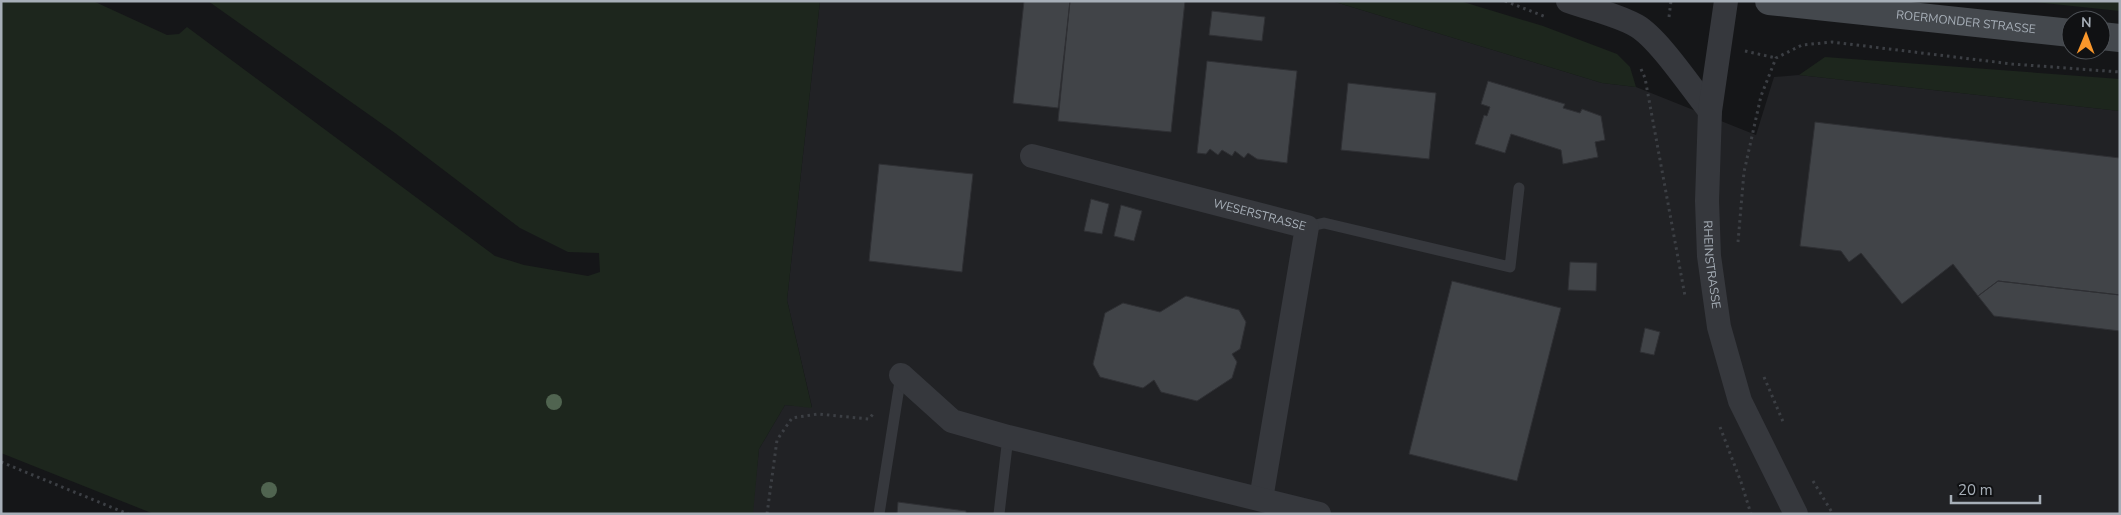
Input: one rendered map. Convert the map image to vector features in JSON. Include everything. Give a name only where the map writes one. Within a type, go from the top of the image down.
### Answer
[{"type":"main road","name":"ROERMONDER STRASSE","points":[[1769,1],[2061,32]]},
{"type":"street","points":[[1568,1],[1612,15],[1638,27],[1656,43],[1710,111]]},
{"type":"street","name":"RHEINSTRASSE","points":[[1726,1],[1710,111],[1707,201],[1709,256],[1719,327],[1740,401],[1796,514]]},
{"type":"street","name":"WESERSTRASSE","points":[[1032,156],[1306,227],[1261,499]]},
{"type":"street","points":[[901,375],[952,421],[1008,437],[1319,514]]},
{"type":"lane","points":[[1306,227],[1324,223],[1510,267],[1519,188]]},
{"type":"lane","points":[[879,514],[901,375]]},
{"type":"lane","points":[[999,514],[1008,437]]},
{"type":"path","points":[[1738,244],[1744,172],[1761,96],[1776,58],[1802,45],[1832,42],[2012,64],[2120,72]]},
{"type":"path","points":[[1762,374],[1788,431]]},
{"type":"path","points":[[767,514],[777,440],[792,418],[818,414],[869,419],[874,412]]},
{"type":"path","points":[[1,462],[128,514]]},
{"type":"path","points":[[1808,474],[1833,514]]},
{"type":"shaded area","points":[[1,1],[93,1],[167,35],[179,34],[187,27],[495,256],[524,265],[588,276],[600,272],[599,253],[568,252],[520,228],[395,133],[208,1],[820,1],[787,300],[812,408],[785,405],[759,449],[753,514],[154,514],[1,453]]},
{"type":"shaded area","points":[[820,1],[1332,1],[1602,83],[1636,87],[1756,135],[1774,77],[1799,75],[2120,111],[2120,514],[752,514],[759,449],[785,405],[812,407],[787,300]]},
{"type":"shaded area","points":[[1332,1],[1460,1],[1543,26],[1617,54],[1630,67],[1636,87],[1602,83]]},
{"type":"shaded area","points":[[2026,1],[2120,1],[2120,11]]},
{"type":"shaded area","points":[[1825,57],[2120,79],[2120,111],[1799,75]]},
{"type":"building","points":[[1024,1],[1070,1],[1058,108],[1013,103]]},
{"type":"building","points":[[1070,1],[1185,1],[1171,132],[1058,121]]},
{"type":"building","points":[[1212,11],[1265,17],[1262,41],[1209,35]]},
{"type":"building","points":[[1207,61],[1297,71],[1287,163],[1257,159],[1248,153],[1244,158],[1235,151],[1232,156],[1222,150],[1218,155],[1210,149],[1206,154],[1197,153]]},
{"type":"building","points":[[1488,81],[1565,104],[1563,108],[1580,113],[1582,109],[1601,116],[1605,140],[1595,142],[1598,157],[1563,164],[1561,150],[1511,134],[1505,153],[1475,144],[1484,115],[1487,116],[1490,107],[1481,104]]},
{"type":"building","points":[[1348,83],[1436,93],[1429,159],[1341,150]]},
{"type":"building","points":[[1815,122],[2120,158],[2120,295],[1998,281],[1978,296],[1953,264],[1902,304],[1861,253],[1849,262],[1841,251],[1800,246]]},
{"type":"building","points":[[879,164],[973,174],[962,272],[869,261]]},
{"type":"building","points":[[1091,199],[1109,204],[1102,234],[1084,231]]},
{"type":"building","points":[[1121,205],[1142,211],[1134,241],[1114,236]]},
{"type":"building","points":[[1570,262],[1597,263],[1596,291],[1568,290]]},
{"type":"building","points":[[1452,281],[1561,308],[1517,481],[1409,454]]},
{"type":"building","points":[[1998,281],[2120,295],[2120,331],[1994,316],[1978,296]]},
{"type":"building","points":[[1186,296],[1239,310],[1246,322],[1240,349],[1232,354],[1237,362],[1232,378],[1197,401],[1161,392],[1154,380],[1143,388],[1100,377],[1093,364],[1105,313],[1123,303],[1160,312]]},
{"type":"building","points":[[1645,328],[1660,332],[1654,355],[1640,352]]},
{"type":"building","points":[[898,502],[966,511],[966,514],[897,514]]}]
